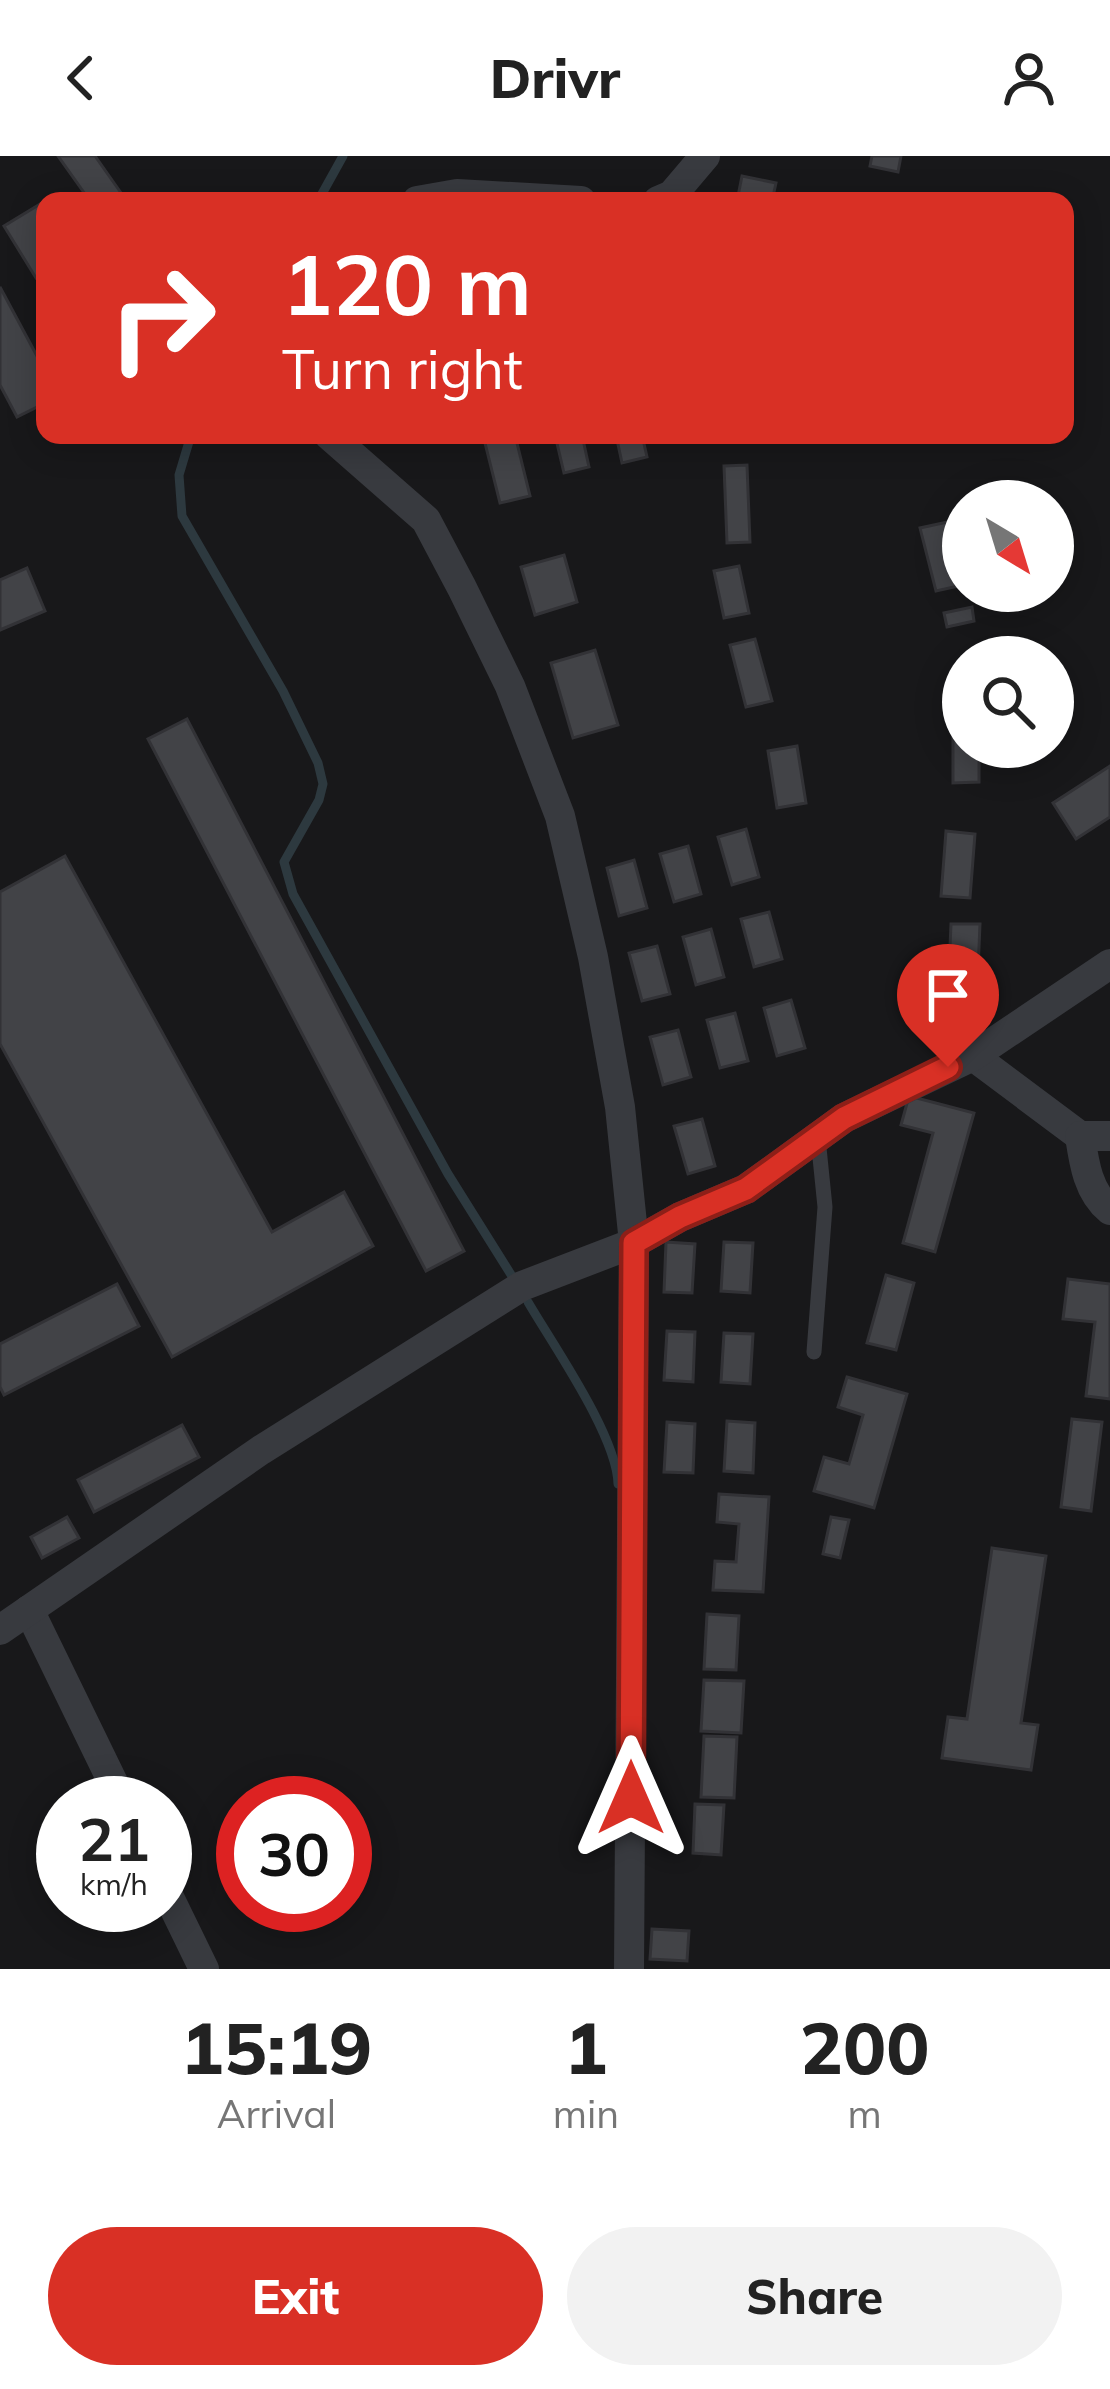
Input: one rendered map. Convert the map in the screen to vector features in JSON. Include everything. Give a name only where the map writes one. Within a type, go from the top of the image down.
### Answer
[{"type":"street","points":[[675,192],[705,156]]},
{"type":"street","points":[[339,444],[426,520],[510,686],[560,816],[593,957],[620,1107],[634,1243],[629,1969]]},
{"type":"street","points":[[0,1630],[261,1450],[522,1286],[634,1243],[746,1189],[844,1118],[973,1056],[1110,964]]},
{"type":"street","points":[[973,1056],[1095,1136],[1085,1172],[1103,1206],[1110,1210]]},
{"type":"street","points":[[29,1610],[110,1776]]},
{"type":"street","points":[[186,1932],[204,1969]]},
{"type":"lane","points":[[814,1352],[825,1207],[818,1138]]},
{"type":"building","points":[[58,156],[95,156],[120,192],[84,192]]},
{"type":"building","points":[[872,156],[901,156],[898,172],[870,166]]},
{"type":"building","points":[[742,176],[776,183],[774,192],[739,192]]},
{"type":"building","points":[[36,206],[36,278],[4,226]]},
{"type":"building","points":[[0,287],[36,354],[36,408],[17,417],[0,385]]},
{"type":"building","points":[[485,444],[517,444],[530,496],[500,503]]},
{"type":"building","points":[[557,444],[584,444],[589,467],[564,473]]},
{"type":"building","points":[[618,444],[644,444],[647,457],[622,463]]},
{"type":"building","points":[[747,465],[750,542],[727,543],[724,466]]},
{"type":"building","points":[[942,523],[942,590],[936,591],[920,528]]},
{"type":"building","points":[[564,555],[577,602],[535,615],[521,567]]},
{"type":"building","points":[[739,566],[749,613],[724,618],[714,571]]},
{"type":"building","points":[[27,568],[45,611],[0,630],[0,580]]},
{"type":"building","points":[[973,612],[974,621],[947,627],[944,613]]},
{"type":"building","points":[[755,639],[772,701],[746,707],[730,645]]},
{"type":"building","points":[[595,650],[618,725],[573,738],[551,663]]},
{"type":"building","points":[[187,719],[464,1251],[426,1271],[148,739]]},
{"type":"building","points":[[797,746],[806,803],[777,808],[768,751]]},
{"type":"building","points":[[1110,766],[1110,817],[1076,839],[1053,803]]},
{"type":"building","points":[[953,768],[979,768],[979,782],[953,783]]},
{"type":"building","points":[[746,829],[759,877],[732,885],[718,837]]},
{"type":"building","points":[[946,831],[975,834],[970,898],[941,896]]},
{"type":"building","points":[[688,846],[701,894],[674,902],[660,854]]},
{"type":"building","points":[[65,856],[272,1232],[344,1192],[373,1246],[172,1357],[0,1044],[0,892]]},
{"type":"building","points":[[634,860],[647,908],[619,916],[607,868]]},
{"type":"building","points":[[769,912],[782,959],[754,967],[741,919]]},
{"type":"building","points":[[951,924],[980,924],[977,995],[919,992],[920,968],[949,969]]},
{"type":"building","points":[[711,929],[724,977],[696,985],[683,937]]},
{"type":"building","points":[[657,946],[670,994],[642,1001],[629,953]]},
{"type":"building","points":[[791,1000],[805,1048],[777,1056],[764,1008]]},
{"type":"building","points":[[735,1013],[748,1061],[720,1068],[707,1020]]},
{"type":"building","points":[[678,1030],[691,1077],[663,1085],[650,1037]]},
{"type":"building","points":[[909,1096],[974,1113],[935,1252],[903,1243],[933,1133],[901,1125]]},
{"type":"building","points":[[702,1119],[715,1166],[688,1174],[674,1126]]},
{"type":"building","points":[[666,1242],[695,1244],[692,1293],[664,1292]]},
{"type":"building","points":[[724,1242],[753,1243],[750,1293],[721,1291]]},
{"type":"building","points":[[886,1275],[914,1283],[896,1350],[867,1343]]},
{"type":"building","points":[[1068,1279],[1110,1284],[1110,1399],[1086,1396],[1095,1322],[1063,1319]]},
{"type":"building","points":[[117,1284],[139,1326],[4,1395],[0,1344]]},
{"type":"building","points":[[667,1331],[695,1332],[693,1382],[664,1380]]},
{"type":"building","points":[[724,1333],[753,1334],[750,1384],[721,1382]]},
{"type":"building","points":[[847,1377],[907,1394],[874,1508],[814,1491],[824,1457],[849,1464],[863,1415],[838,1407]]},
{"type":"building","points":[[1072,1419],[1102,1422],[1091,1511],[1061,1507]]},
{"type":"building","points":[[727,1421],[755,1423],[753,1473],[724,1471]]},
{"type":"building","points":[[667,1422],[695,1424],[693,1473],[664,1472]]},
{"type":"building","points":[[182,1425],[199,1457],[94,1512],[78,1480]]},
{"type":"building","points":[[719,1494],[769,1497],[763,1592],[713,1590],[715,1561],[736,1562],[739,1524],[717,1522]]},
{"type":"building","points":[[67,1517],[79,1538],[42,1558],[31,1537]]},
{"type":"building","points":[[831,1517],[849,1520],[840,1558],[823,1554]]},
{"type":"building","points":[[992,1548],[1046,1556],[1021,1723],[1038,1725],[1031,1770],[942,1758],[948,1717],[967,1719]]},
{"type":"building","points":[[707,1614],[739,1616],[736,1670],[704,1669]]},
{"type":"building","points":[[704,1680],[744,1681],[741,1733],[701,1731]]},
{"type":"building","points":[[704,1736],[737,1737],[734,1798],[701,1797]]},
{"type":"building","points":[[695,1804],[724,1805],[721,1855],[693,1853]]},
{"type":"building","points":[[652,1929],[689,1931],[687,1961],[650,1959]]},
{"type":"waterway","points":[[323,192],[343,156]]},
{"type":"waterway","points":[[188,444],[179,475],[182,516],[283,691],[318,763],[323,784],[284,862],[293,894],[448,1174],[515,1281]]},
{"type":"waterway","points":[[528,1302],[596,1417],[618,1484]]},
{"type":"route","points":[[631,1798],[634,1243],[746,1189],[844,1118],[948,1067]]}]
